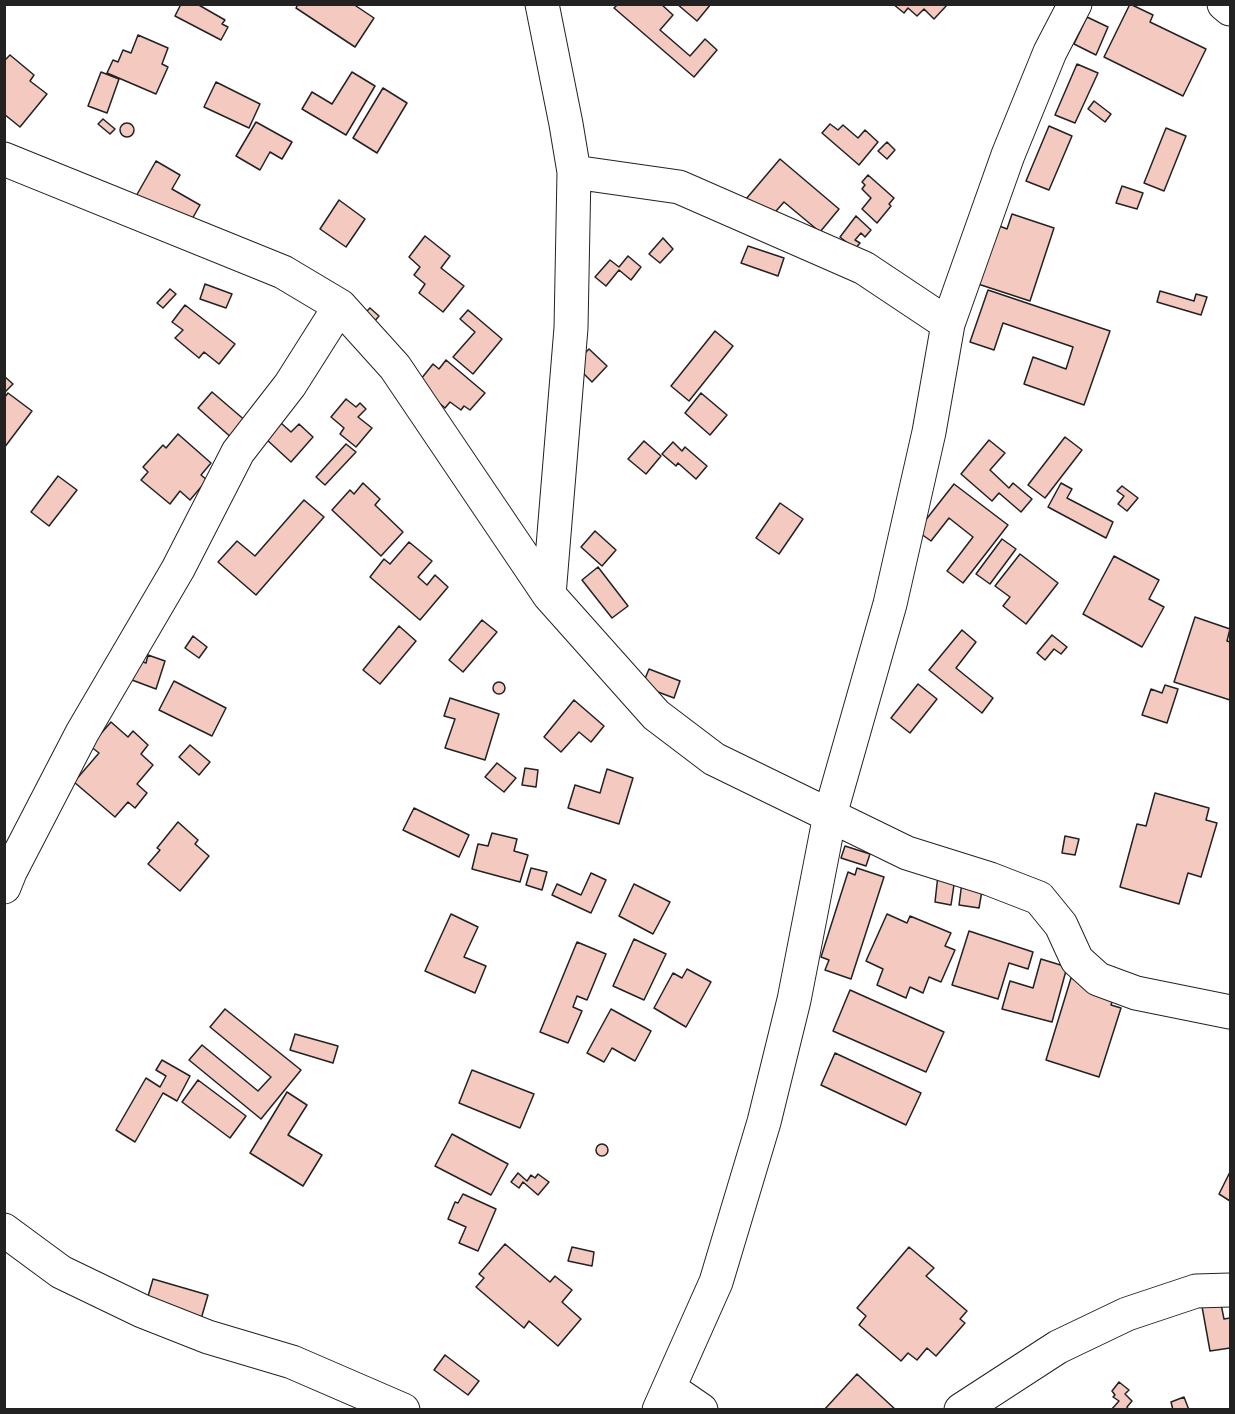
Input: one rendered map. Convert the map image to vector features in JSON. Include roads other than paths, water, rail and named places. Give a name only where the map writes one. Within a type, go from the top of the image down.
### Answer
[{"type":"street","points":[[542,4],[574,172],[571,328],[549,595]]},
{"type":"street","points":[[701,1410],[664,1399],[716,1282],[764,1122],[794,1000],[830,815],[890,604],[929,432],[948,324],[1008,155],[1050,52],[1075,4]]},
{"type":"street","points":[[1224,4],[1230,9]]},
{"type":"street","points":[[4,159],[283,272],[340,306],[395,367],[549,595],[656,715],[714,759],[907,853],[1039,897],[1061,926],[1077,960],[1098,980],[1136,993],[1230,1012]]},
{"type":"street","points":[[574,172],[679,188],[864,268],[948,324]]},
{"type":"street","points":[[4,887],[82,733],[178,569],[238,452],[290,385],[340,306]]},
{"type":"street","points":[[4,1230],[61,1272],[142,1311],[207,1337],[292,1362],[403,1410]]},
{"type":"street","points":[[961,1410],[1058,1347],[1127,1314],[1196,1291],[1230,1290]]}]
